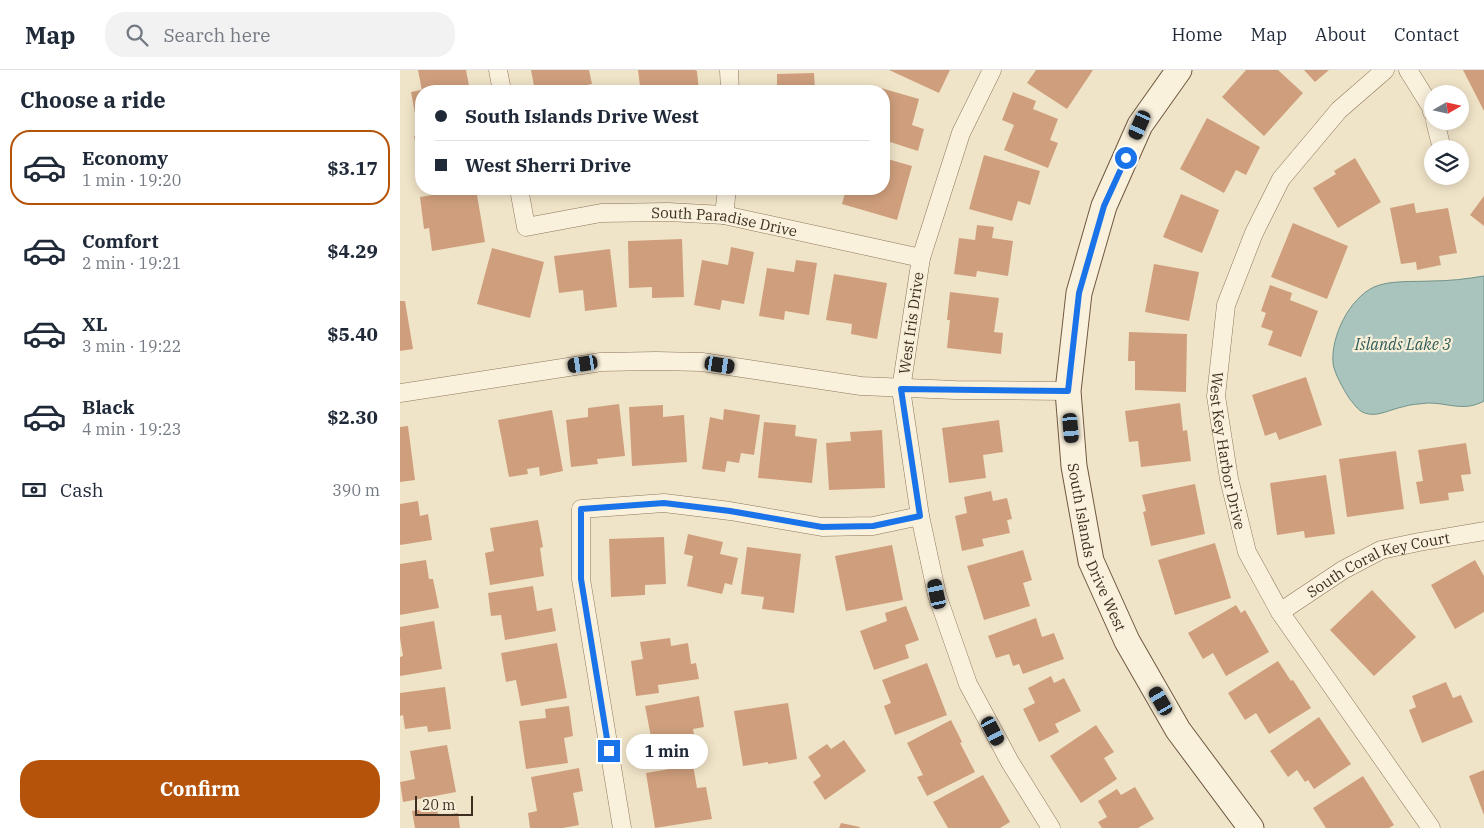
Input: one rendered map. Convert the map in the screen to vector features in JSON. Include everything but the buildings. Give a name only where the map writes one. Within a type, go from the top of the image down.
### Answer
[{"type":"street","points":[[498,70],[501,85]]},
{"type":"street","points":[[729,70],[730,85]]},
{"type":"street","name":"West Iris Drive","points":[[992,70],[961,133],[921,258],[901,389],[920,516],[937,594],[968,684],[1010,762],[1051,828]]},
{"type":"street","name":"South Islands Drive West","points":[[1179,70],[1140,125],[1104,206],[1079,293],[1068,391],[1074,466],[1091,561],[1127,641],[1178,730],[1251,828]]},
{"type":"street","name":"West Key Harbor Drive","points":[[1385,70],[1339,110],[1281,179],[1254,233],[1226,304],[1216,396],[1229,478],[1247,552],[1280,612],[1431,828]]},
{"type":"street","points":[[1408,70],[1424,96]]},
{"type":"street","name":"South Paradise Drive","points":[[520,195],[526,226],[602,213],[668,212],[724,215],[921,258]]},
{"type":"street","points":[[724,215],[726,195]]},
{"type":"street","points":[[400,393],[601,362],[656,361],[702,362],[862,386],[901,389],[1068,391]]},
{"type":"street","points":[[622,828],[581,579],[581,509],[664,503],[730,511],[822,527],[873,526],[920,516]]},
{"type":"street","name":"South Coral Key Court","points":[[1280,612],[1343,570],[1381,550],[1484,531]]},
{"type":"water","name":"Islands Lake 3","points":[[1484,276],[1484,401],[1470,406],[1428,403],[1405,406],[1381,413],[1362,412],[1349,398],[1335,372],[1333,363],[1335,341],[1343,319],[1357,300],[1374,287],[1387,283],[1451,280]]},
{"type":"route","points":[[609,751],[581,579],[581,509],[664,503],[730,511],[822,527],[873,526],[920,516],[901,389],[1068,391],[1079,293],[1104,206],[1126,158]]}]
